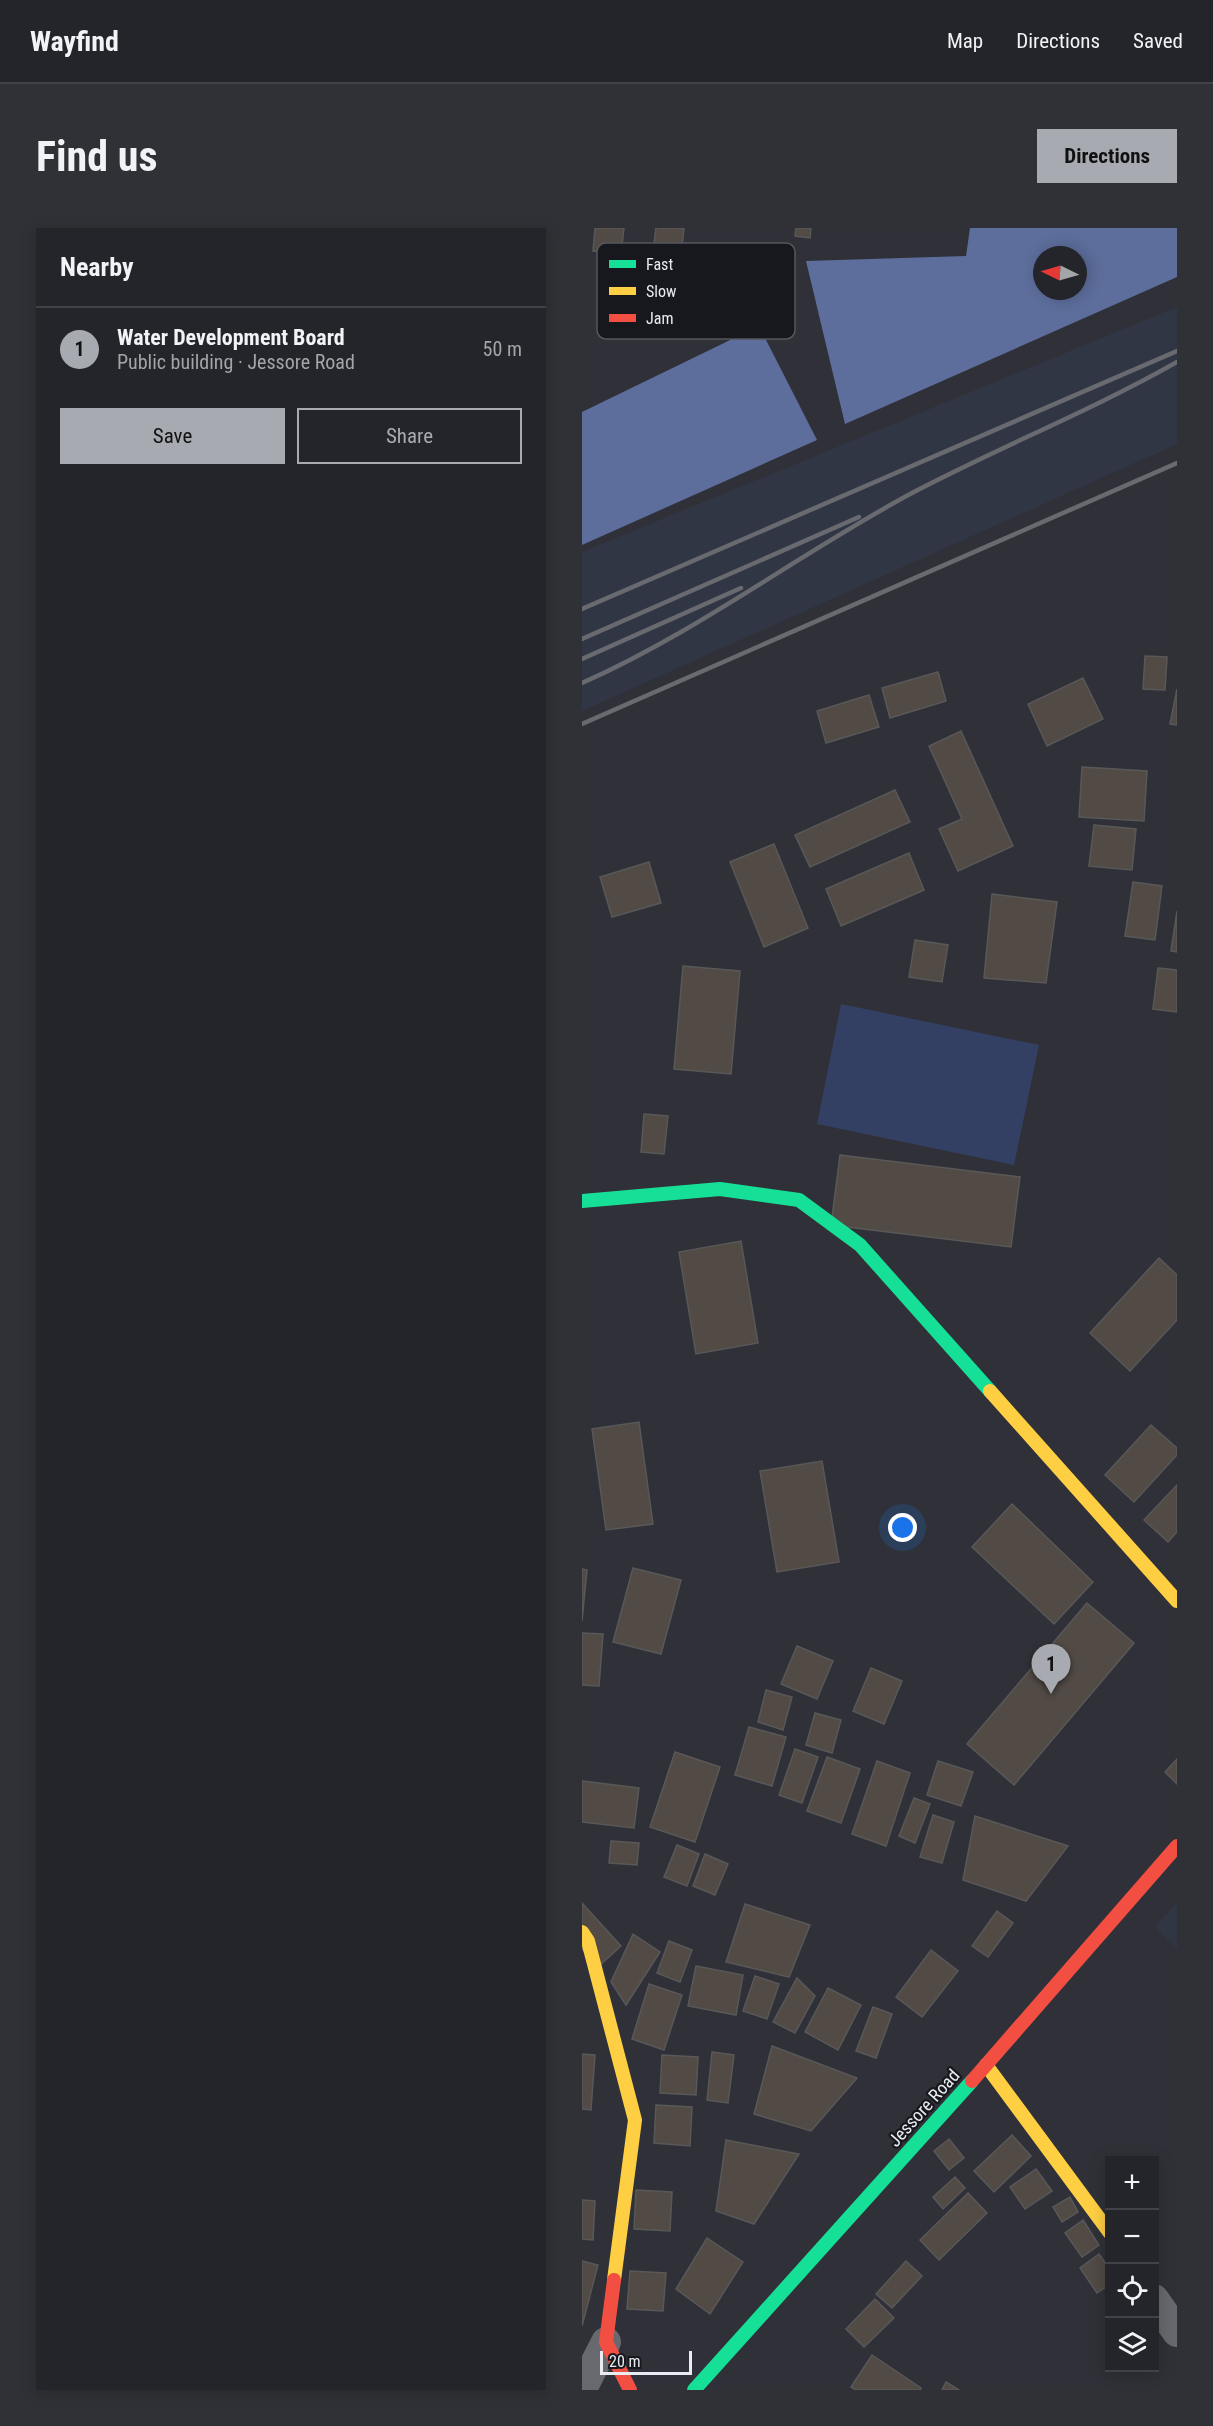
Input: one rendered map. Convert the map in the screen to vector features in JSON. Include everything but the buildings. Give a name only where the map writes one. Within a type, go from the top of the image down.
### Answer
[{"type":"main road","points":[[582,1201],[720,1189],[799,1200],[860,1245],[1177,1601]]},
{"type":"main road","name":"Jessore Road","points":[[694,2390],[986,2065],[1177,1846]]},
{"type":"main road","points":[[582,1932],[588,1941],[635,2120],[606,2342],[630,2390]]},
{"type":"main road","points":[[986,2065],[1105,2226]]},
{"type":"street","points":[[1159,2305],[1177,2332]]},
{"type":"street","points":[[582,2389],[606,2342]]},
{"type":"shaded area","points":[[970,228],[1177,228],[1177,277],[845,424],[806,261],[966,256]]},
{"type":"shaded area","points":[[1177,307],[1177,444],[582,711],[582,552]]},
{"type":"shaded area","points":[[732,339],[766,339],[817,440],[582,545],[582,412]]},
{"type":"shaded area","points":[[841,1004],[1039,1045],[1014,1165],[817,1124]]},
{"type":"shaded area","points":[[1177,1903],[1177,1948],[1155,1927]]},
{"type":"railway","points":[[582,609],[1177,351]]},
{"type":"railway","points":[[582,683],[667,640],[870,516],[912,493],[1112,397],[1177,362]]},
{"type":"railway","points":[[582,724],[1177,463]]},
{"type":"railway","points":[[582,639],[859,517]]},
{"type":"railway","points":[[582,659],[741,588]]},
{"type":"traffic: fast","points":[[582,1201],[720,1189],[799,1200],[860,1245],[990,1391]]},
{"type":"traffic: fast","points":[[694,2390],[972,2081]]},
{"type":"traffic: slow","points":[[990,1391],[1177,1601]]},
{"type":"traffic: slow","points":[[582,1932],[588,1941],[635,2120],[614,2280]]},
{"type":"traffic: slow","points":[[986,2065],[1105,2226]]},
{"type":"traffic: jam","points":[[972,2081],[1177,1846]]},
{"type":"traffic: jam","points":[[614,2280],[606,2342],[630,2390]]},
{"type":"place","name":"Water Development Board","points":[[1051,1694]]}]
